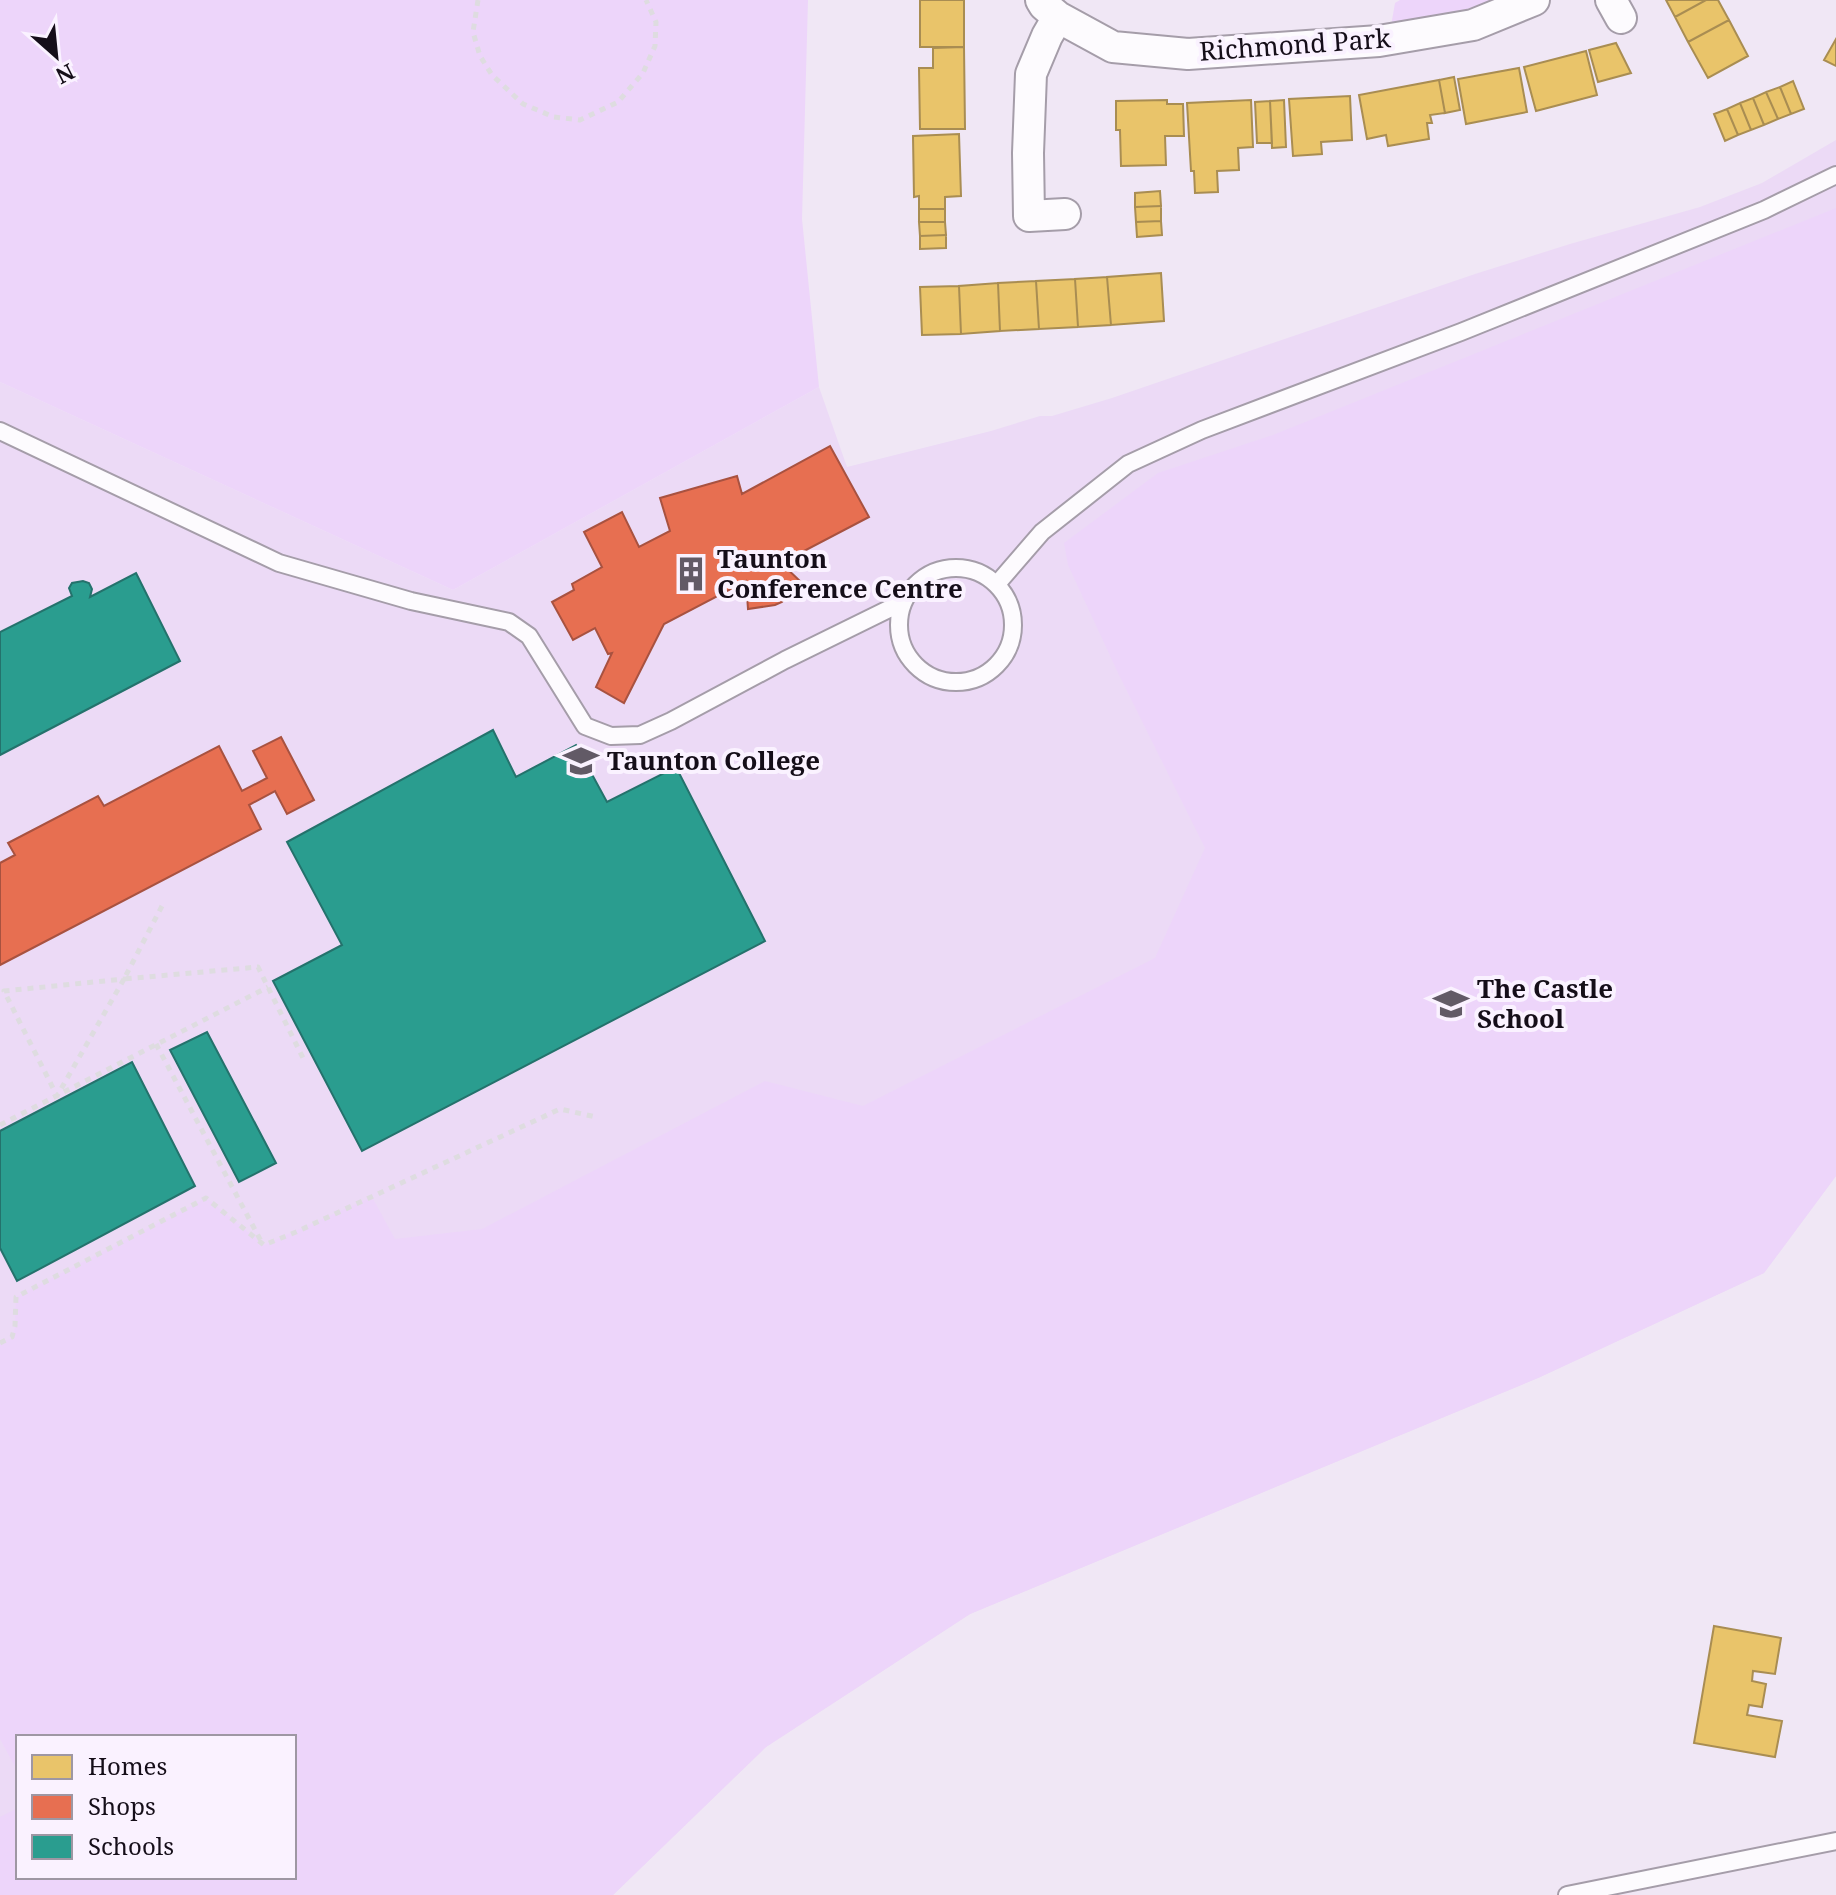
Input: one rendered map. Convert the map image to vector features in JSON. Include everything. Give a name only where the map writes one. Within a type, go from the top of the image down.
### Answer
[{"type":"street","name":"Richmond Park","points":[[1065,214],[1029,216],[1031,74],[1047,36],[1050,8],[1113,47],[1188,54],[1379,41],[1473,25],[1534,0]]},
{"type":"lane","points":[[997,584],[1042,532],[1128,464],[1202,430],[1461,332],[1764,210],[1836,175]]},
{"type":"lane","points":[[0,431],[279,563],[411,601],[509,622],[529,636],[585,726],[611,736],[640,735],[650,731],[903,602]]},
{"type":"lane","points":[[964,567],[983,574],[997,584],[1009,600],[1014,621],[1012,641],[997,666],[980,677],[961,683],[940,680],[924,673],[909,659],[899,637],[903,602],[914,585],[926,575],[945,568],[964,567]]},
{"type":"lane","points":[[1567,1895],[1836,1841]]},
{"type":"path","points":[[475,1],[473,32],[480,56],[492,75],[523,104],[554,117],[580,120],[618,102],[643,73],[655,46],[656,22],[646,0]]},
{"type":"path","points":[[57,1096],[162,906]]},
{"type":"path","points":[[57,1096],[4,991],[258,967],[304,1060]]},
{"type":"path","points":[[0,1125],[268,987]]},
{"type":"path","points":[[156,1044],[264,1245]]},
{"type":"path","points":[[264,1245],[560,1109],[596,1117]]},
{"type":"path","points":[[0,1343],[12,1337],[16,1297],[206,1198],[264,1245]]},
{"type":"shaded area","points":[[0,0],[808,0],[802,219],[819,387],[453,590],[0,382]]},
{"type":"shaded area","points":[[1400,0],[1492,0],[1445,17],[1391,26],[1395,3]]},
{"type":"shaded area","name":"The Castle School","points":[[1836,140],[1836,1176],[1764,1273],[1538,1378],[970,1614],[766,1747],[613,1895],[0,1895],[0,382],[453,590],[819,387],[847,467],[1112,398],[1475,274],[1700,207],[1762,183]]},
{"type":"shaded area","name":"The Castle School","points":[[1836,208],[1836,1176],[1764,1273],[1538,1378],[970,1614],[766,1747],[613,1895],[0,1895],[0,1817],[16,1809],[16,1879],[296,1879],[296,1735],[16,1735],[16,1768],[0,1739],[0,1344],[13,1337],[16,1297],[206,1198],[264,1245],[372,1197],[395,1239],[482,1229],[765,1081],[863,1106],[1155,958],[1205,848],[1068,565],[1064,543],[1158,473],[1273,435]]},
{"type":"building: Homes","points":[[920,0],[964,0],[964,47],[920,47]]},
{"type":"building: Homes","points":[[1666,0],[1706,0],[1675,17]]},
{"type":"building: Homes","points":[[1706,0],[1718,0],[1729,20],[1688,42],[1675,17]]},
{"type":"building: Homes","points":[[1729,20],[1748,56],[1708,78],[1688,42]]},
{"type":"building: Homes","points":[[1836,39],[1836,66],[1824,60]]},
{"type":"building: Homes","points":[[1616,43],[1631,73],[1598,82],[1589,50]]},
{"type":"building: Homes","points":[[964,47],[965,129],[920,129],[919,68],[933,68],[933,48]]},
{"type":"building: Homes","points":[[1586,51],[1597,95],[1536,111],[1524,67]]},
{"type":"building: Homes","points":[[1519,68],[1527,112],[1466,124],[1458,79]]},
{"type":"building: Homes","points":[[1454,77],[1460,110],[1445,113],[1439,80]]},
{"type":"building: Homes","points":[[1439,80],[1445,113],[1430,115],[1432,123],[1427,123],[1429,139],[1388,146],[1386,135],[1367,139],[1359,95]]},
{"type":"building: Homes","points":[[1793,81],[1804,109],[1791,114],[1780,87]]},
{"type":"building: Homes","points":[[1780,87],[1791,114],[1778,119],[1766,92]]},
{"type":"building: Homes","points":[[1766,92],[1778,119],[1764,125],[1753,98]]},
{"type":"building: Homes","points":[[1350,96],[1352,140],[1321,142],[1322,154],[1293,156],[1289,99]]},
{"type":"building: Homes","points":[[1753,98],[1764,125],[1751,130],[1740,103]]},
{"type":"building: Homes","points":[[1167,100],[1167,104],[1183,104],[1184,136],[1165,136],[1166,165],[1121,166],[1116,101]]},
{"type":"building: Homes","points":[[1251,100],[1253,147],[1238,148],[1239,170],[1217,171],[1218,192],[1195,193],[1187,103]]},
{"type":"building: Homes","points":[[1284,100],[1286,147],[1272,148],[1270,101]]},
{"type":"building: Homes","points":[[1270,101],[1272,143],[1257,143],[1255,102]]},
{"type":"building: Homes","points":[[1740,103],[1751,130],[1738,135],[1727,109]]},
{"type":"building: Homes","points":[[1727,109],[1738,135],[1725,141],[1714,114]]},
{"type":"building: Homes","points":[[959,134],[961,196],[945,197],[945,209],[919,209],[919,196],[914,197],[913,136]]},
{"type":"building: Homes","points":[[1160,191],[1161,206],[1135,207],[1135,193]]},
{"type":"building: Homes","points":[[1161,206],[1161,221],[1136,222],[1135,207]]},
{"type":"building: Homes","points":[[919,209],[945,209],[945,222],[919,222]]},
{"type":"building: Homes","points":[[1161,221],[1162,235],[1137,237],[1136,222]]},
{"type":"building: Homes","points":[[919,222],[945,222],[946,235],[920,236]]},
{"type":"building: Homes","points":[[946,235],[946,248],[920,249],[920,236]]},
{"type":"building: Homes","points":[[1161,273],[1164,321],[1111,325],[1107,277]]},
{"type":"building: Homes","points":[[1107,277],[1111,325],[1078,327],[1075,279]]},
{"type":"building: Homes","points":[[1075,279],[1078,327],[1039,329],[1036,281]]},
{"type":"building: Homes","points":[[1036,281],[1039,329],[1000,331],[998,283]]},
{"type":"building: Homes","points":[[998,283],[1000,331],[961,334],[959,286]]},
{"type":"building: Homes","points":[[959,286],[961,334],[922,335],[920,287]]},
{"type":"building: Homes","points":[[1714,1626],[1781,1638],[1775,1674],[1753,1671],[1752,1681],[1766,1684],[1762,1707],[1749,1705],[1747,1715],[1782,1721],[1775,1757],[1694,1743]]},
{"type":"building: Shops","name":"Taunton Conference Centre","points":[[830,446],[869,517],[781,563],[801,582],[782,602],[748,609],[746,581],[664,624],[624,703],[596,687],[612,653],[608,654],[595,628],[573,640],[552,602],[574,590],[572,584],[602,567],[584,532],[622,512],[639,547],[670,531],[660,498],[737,476],[742,494]]},
{"type":"building: Shops","points":[[281,737],[314,800],[287,814],[275,791],[249,805],[261,829],[0,965],[0,863],[15,855],[8,843],[98,796],[104,806],[219,746],[242,791],[267,778],[253,751]]},
{"type":"building: Schools","points":[[136,573],[180,661],[0,755],[0,632],[72,596],[69,588],[72,583],[89,583],[92,589],[90,597]]},
{"type":"building: Schools","points":[[493,730],[516,777],[576,745],[607,802],[676,767],[765,941],[362,1151],[273,981],[342,945],[287,842]]},
{"type":"building: Schools","points":[[207,1032],[276,1163],[239,1182],[170,1050]]},
{"type":"building: Schools","points":[[132,1062],[195,1186],[17,1281],[0,1248],[0,1131]]},
{"type":"place","name":"Taunton Conference Centre","points":[[691,574]]},
{"type":"place","name":"Taunton College","points":[[581,761]]},
{"type":"place","name":"The Castle School","points":[[1451,1004]]}]
